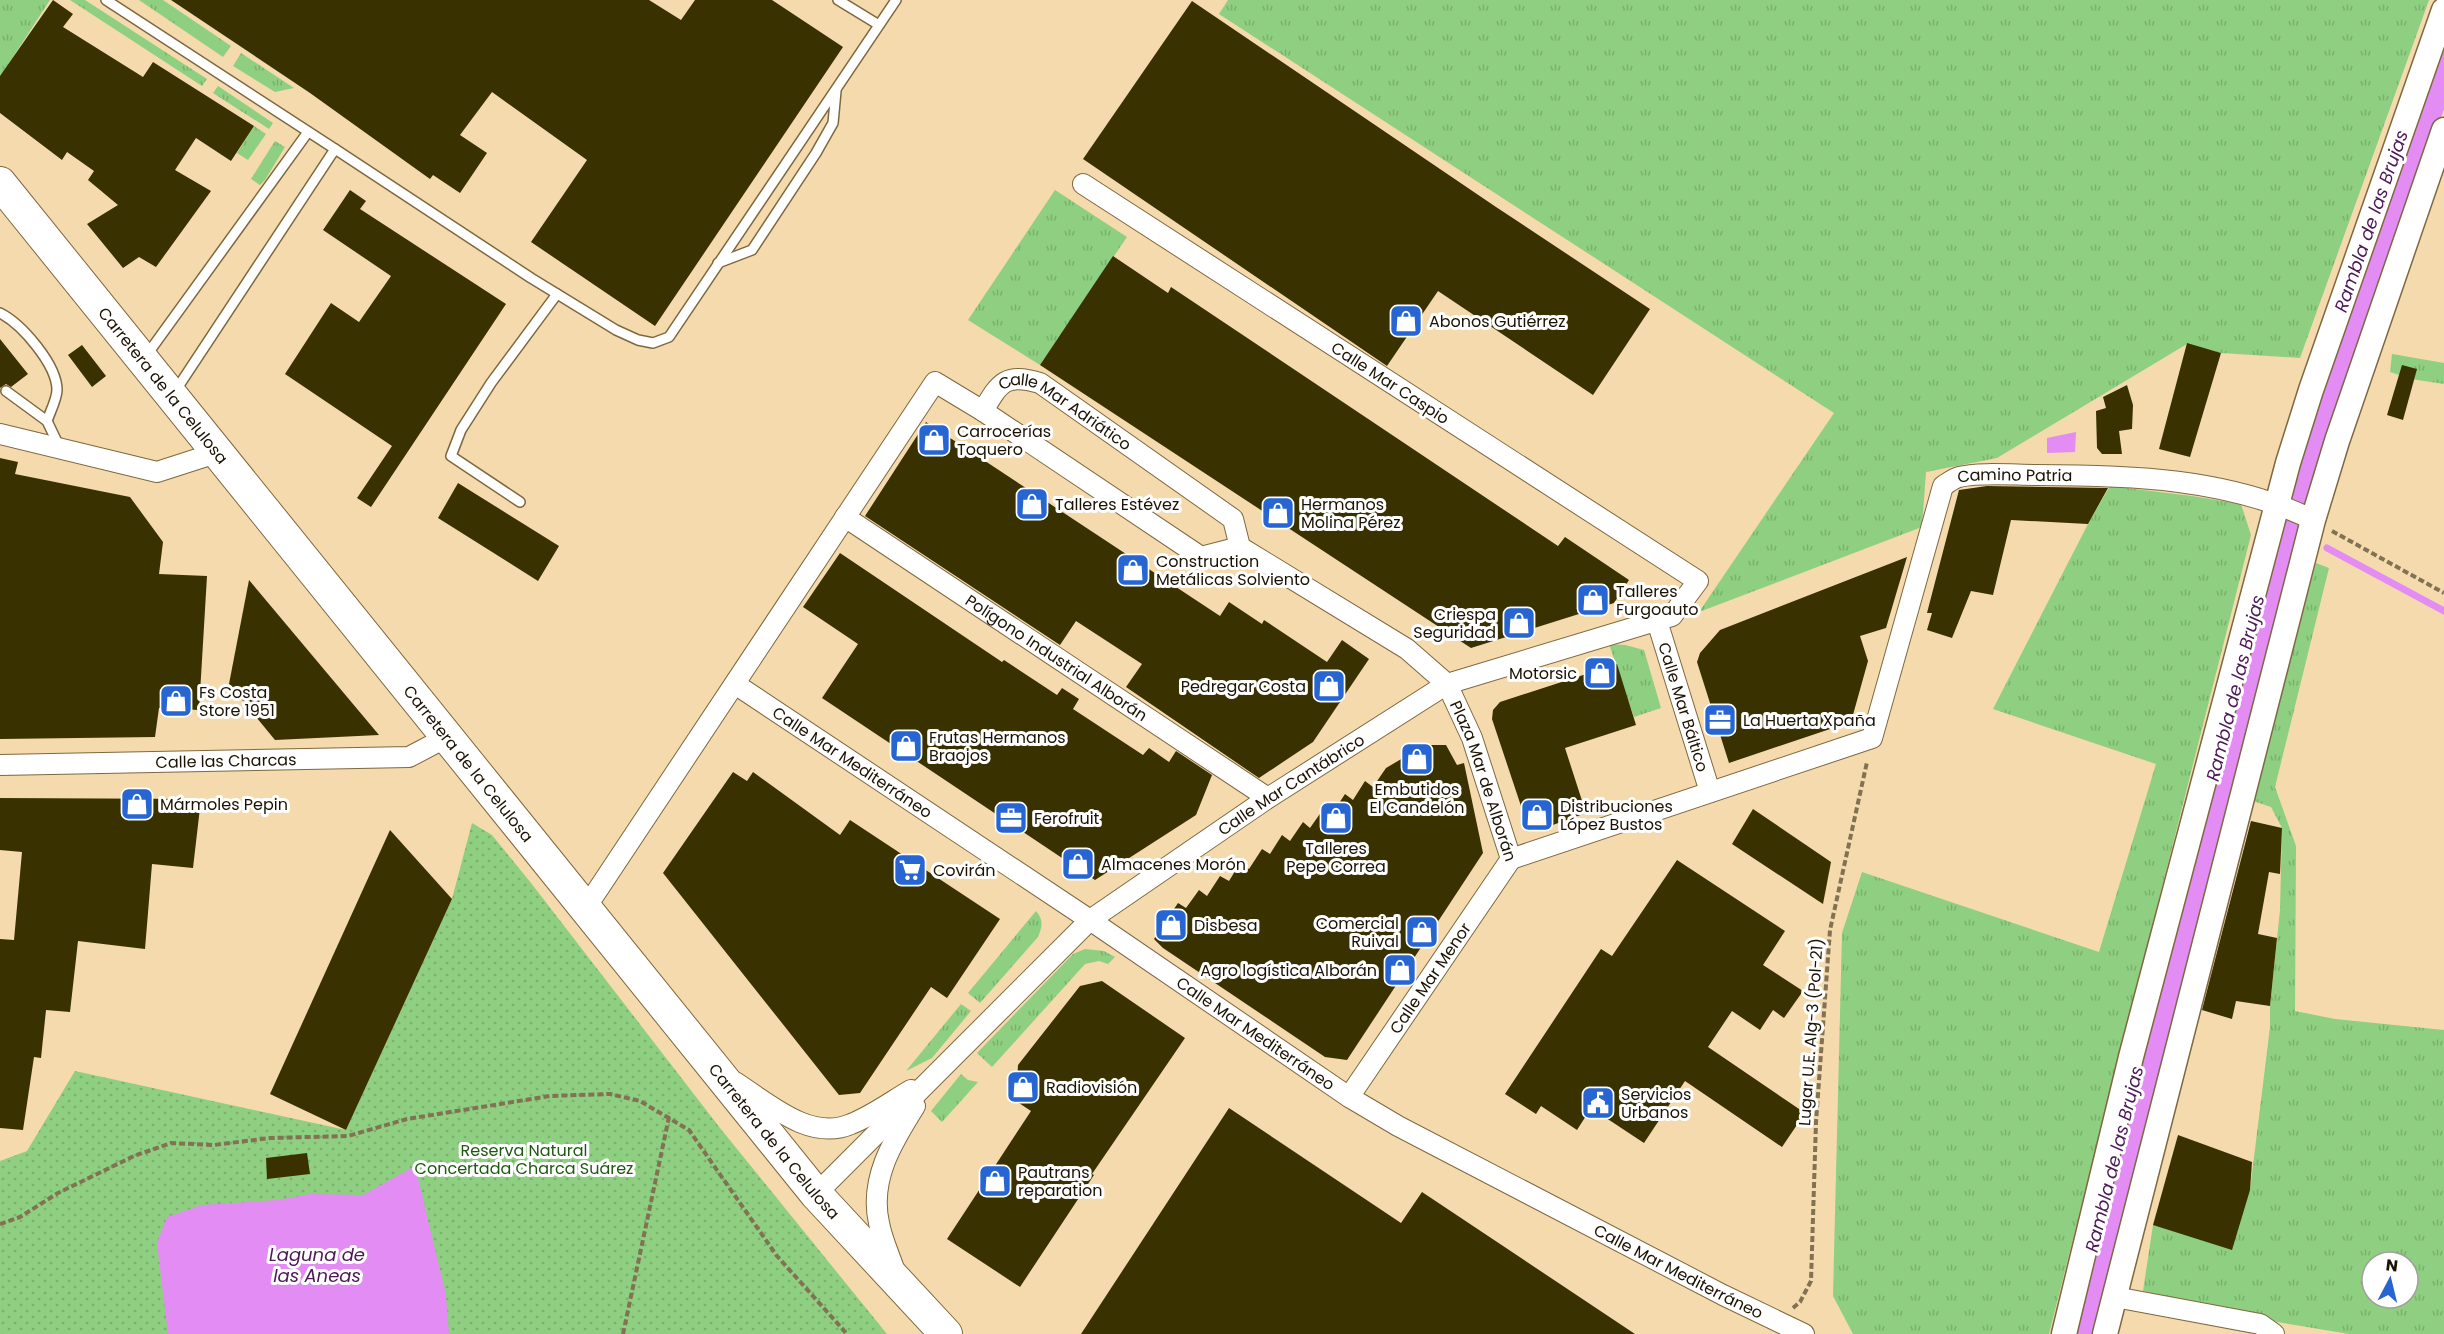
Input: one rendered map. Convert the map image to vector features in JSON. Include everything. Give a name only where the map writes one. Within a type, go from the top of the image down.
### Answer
[{"type":"highway","name":"Carretera de la Celulosa","points":[[0,183],[816,1194],[946,1334]]},
{"type":"street","points":[[2064,1334],[2131,1058],[2311,390],[2444,10]]},
{"type":"street","points":[[2105,1334],[2310,518],[2444,130]]},
{"type":"street","name":"Calle Mar Caspio","points":[[1083,184],[1698,581]]},
{"type":"street","name":"Calle Mar Adriático","points":[[1020,378],[1040,383],[1233,519],[1240,547],[1201,557],[983,411],[998,386],[1004,381],[1020,378]]},
{"type":"street","points":[[585,909],[935,382],[983,411]]},
{"type":"street","points":[[0,434],[157,472],[216,453]]},
{"type":"street","name":"Camino Patria","points":[[1872,738],[1943,486],[1958,477],[2096,475],[2176,482],[2242,494],[2280,506]]},
{"type":"street","points":[[2280,506],[2310,518]]},
{"type":"street","name":"Polígono Industrial Alborán","points":[[846,517],[1268,798]]},
{"type":"street","points":[[1240,547],[1407,649],[1447,684]]},
{"type":"street","name":"Calle Mar Cantábrico","points":[[816,1194],[1090,920],[1268,798],[1447,684],[1672,616],[1698,581]]},
{"type":"street","name":"Calle Mar Báltico","points":[[1657,621],[1710,792]]},
{"type":"street","name":"Calle Mar Mediterráneo","points":[[735,684],[1090,920],[1349,1097],[1398,1126],[1723,1295],[1804,1334]]},
{"type":"street","name":"Plaza Mar de Alborán","points":[[1447,684],[1472,738],[1511,859],[1872,738]]},
{"type":"street","name":"Calle las Charcas","points":[[0,765],[409,757],[447,737]]},
{"type":"street","name":"Calle Mar Menor","points":[[1349,1097],[1511,859]]},
{"type":"street","name":"Calle Mar Cantábrico","points":[[714,1068],[774,1107],[815,1128],[851,1125],[934,1076]]},
{"type":"street","name":"Calle Mar Cantábrico","points":[[899,1283],[878,1222],[879,1176],[889,1150],[934,1076]]},
{"type":"street","points":[[2115,1297],[2260,1324],[2274,1334]]},
{"type":"lane","points":[[106,0],[557,294],[616,330],[638,340],[653,343],[669,337],[896,0]]},
{"type":"lane","points":[[838,0],[879,25]]},
{"type":"lane","points":[[718,263],[752,250],[833,123],[836,90]]},
{"type":"lane","points":[[143,359],[308,132]]},
{"type":"lane","points":[[172,396],[334,149]]},
{"type":"lane","points":[[520,502],[451,456],[461,430],[491,383],[557,294]]},
{"type":"lane","points":[[0,313],[31,340],[50,365],[57,390],[47,421]]},
{"type":"lane","points":[[6,391],[47,421],[60,449]]},
{"type":"path","points":[[2310,518],[2444,593]]},
{"type":"path","name":"Lugar U.E. Alg-3 (Pol-21)","points":[[1780,1322],[1800,1302],[1811,1281],[1815,1122],[1830,930],[1872,738]]},
{"type":"path","points":[[0,1224],[20,1217],[58,1193],[134,1156],[171,1143],[214,1145],[270,1138],[348,1136],[407,1119],[550,1096],[610,1094],[640,1101],[690,1130],[777,1256],[847,1334]]},
{"type":"path","points":[[623,1334],[669,1117]]},
{"type":"green space","points":[[0,0],[50,0],[0,77]]},
{"type":"green space","points":[[70,0],[85,0],[207,79],[202,86]]},
{"type":"green space","points":[[139,0],[163,0],[231,46],[223,57]]},
{"type":"green space","points":[[1228,0],[2429,0],[2300,358],[2221,353],[2187,344],[1997,458],[1926,472],[1922,527],[1699,612],[1834,413],[1219,14]]},
{"type":"green space","points":[[241,53],[294,88],[275,92],[233,66]]},
{"type":"green space","points":[[218,86],[273,123],[269,129],[213,93]]},
{"type":"green space","points":[[254,126],[266,134],[248,160],[237,153]]},
{"type":"green space","points":[[275,141],[285,147],[260,185],[251,179]]},
{"type":"green space","points":[[1055,190],[1127,237],[1040,365],[968,320]]},
{"type":"green space","points":[[2392,354],[2444,363],[2444,384],[2411,379],[2390,372]]},
{"type":"green space","points":[[2110,486],[2241,504],[2251,535],[2049,1334],[1853,1334],[1833,1296],[1842,933],[1862,872],[2099,952],[2156,764],[1993,709],[2088,524]]},
{"type":"green space","points":[[2316,563],[2329,568],[2275,787],[2296,846],[2295,1011],[2335,1019],[2444,1030],[2444,1334],[2349,1334],[2277,1322],[2143,1291],[2153,1225],[2250,1190],[2270,1027],[2280,910],[2282,828],[2271,807],[2253,801]]},
{"type":"green space","points":[[1609,644],[1644,650],[1661,708],[1634,717]]},
{"type":"green space","name":"Reserva Natural Concertada Charca Suárez","points":[[472,823],[492,835],[531,883],[720,1128],[887,1334],[0,1334],[0,1161],[27,1151],[75,1071],[346,1130],[452,899]]},
{"type":"green space","points":[[1036,911],[1042,924],[1038,937],[980,1003],[968,993]]},
{"type":"green space","points":[[1085,949],[1104,951],[1115,957],[1108,964],[1099,961],[1085,964],[992,1067],[977,1053],[1073,954]]},
{"type":"green space","points":[[961,1004],[971,1011],[932,1058],[906,1071]]},
{"type":"green space","points":[[961,1074],[968,1080],[978,1082],[942,1122],[931,1111]]},
{"type":"water","points":[[2444,30],[2444,109],[2415,190],[2098,1334],[2071,1334],[2292,473]]},
{"type":"water","points":[[2076,432],[2075,452],[2047,453],[2047,438]]},
{"type":"water","name":"Laguna de las Aneas","points":[[415,1166],[446,1295],[449,1334],[168,1334],[157,1243],[167,1217],[202,1205],[278,1200],[310,1194],[363,1195]]},
{"type":"building","points":[[53,0],[73,14],[63,27],[143,77],[153,62],[254,126],[231,161],[196,138],[175,170],[211,191],[156,267],[139,257],[123,268],[87,224],[118,205],[88,180],[94,171],[67,152],[62,160],[0,113],[0,76]]},
{"type":"building","points":[[171,0],[649,0],[681,20],[695,0],[772,0],[843,47],[655,326],[531,242],[587,160],[492,92],[460,135],[487,153],[460,193],[433,175],[430,179],[310,93]]},
{"type":"building","points":[[1192,1],[1650,309],[1593,395],[1438,291],[1387,366],[1083,159]]},
{"type":"building","points":[[350,190],[366,201],[360,209],[506,304],[371,507],[357,498],[392,446],[285,374],[331,303],[359,322],[391,276],[323,230]]},
{"type":"building","points":[[1113,256],[1168,293],[1171,287],[1558,546],[1565,537],[1629,580],[1614,603],[1471,648],[1040,365]]},
{"type":"building","points":[[0,339],[28,374],[11,387],[6,384],[0,388]]},
{"type":"building","points":[[2187,343],[2221,353],[2190,457],[2159,449]]},
{"type":"building","points":[[82,345],[106,376],[92,387],[68,355]]},
{"type":"building","points":[[2402,365],[2417,369],[2403,420],[2387,415]]},
{"type":"building","points":[[2127,385],[2133,405],[2132,429],[2119,431],[2122,454],[2102,454],[2097,448],[2096,411],[2106,408],[2103,397]]},
{"type":"building","points":[[926,422],[1220,616],[1229,602],[1262,624],[1264,620],[1327,662],[1342,640],[1369,659],[1313,742],[1259,778],[1126,687],[1142,664],[1076,621],[1060,645],[865,516]]},
{"type":"building","points":[[0,458],[18,462],[15,474],[130,497],[163,542],[159,574],[207,576],[199,710],[159,708],[155,737],[0,739]]},
{"type":"building","points":[[458,483],[559,546],[538,581],[438,518]]},
{"type":"building","points":[[1987,486],[2108,488],[2088,524],[2011,520],[1993,595],[1971,591],[1952,638],[1927,630],[1932,613],[1927,613],[1959,490]]},
{"type":"building","points":[[840,553],[1002,662],[1004,660],[1057,695],[1062,688],[1079,699],[1073,709],[1143,755],[1149,748],[1169,762],[1176,751],[1212,775],[1196,815],[1095,880],[822,698],[858,644],[803,607]]},
{"type":"building","points":[[1907,557],[1886,628],[1860,636],[1868,661],[1851,722],[1729,763],[1697,662],[1700,653],[1720,630]]},
{"type":"building","points":[[249,580],[379,735],[275,740],[229,684]]},
{"type":"building","points":[[1617,664],[1636,725],[1565,748],[1586,813],[1550,826],[1531,822],[1523,812],[1492,719],[1493,710],[1500,702]]},
{"type":"building","points":[[1425,745],[1446,745],[1457,765],[1464,763],[1483,853],[1347,1060],[1325,1057],[1163,948],[1154,939],[1178,903],[1186,908],[1199,890],[1207,896],[1220,876],[1229,881],[1240,863],[1249,869],[1262,849],[1270,854],[1282,835],[1290,841],[1303,822],[1310,828],[1324,808],[1332,814],[1345,794],[1353,800],[1365,781],[1373,787],[1386,768]]},
{"type":"building","points":[[733,772],[747,781],[753,772],[840,835],[850,820],[1000,919],[947,998],[931,987],[860,1093],[839,1095],[663,873]]},
{"type":"building","points":[[0,798],[201,799],[193,868],[152,864],[145,949],[78,941],[70,1012],[46,1010],[41,1058],[34,1057],[23,1130],[0,1128],[0,939],[14,940],[22,852],[0,850]]},
{"type":"building","points":[[1753,809],[1831,862],[1823,904],[1732,844]]},
{"type":"building","points":[[2251,821],[2282,828],[2280,874],[2269,872],[2258,934],[2277,938],[2270,1006],[2236,1001],[2232,1019],[2202,1010]]},
{"type":"building","points":[[390,830],[452,899],[346,1130],[270,1094]]},
{"type":"building","points":[[1677,860],[1785,931],[1763,965],[1803,991],[1784,1018],[1773,1010],[1760,1030],[1732,1011],[1708,1047],[1805,1113],[1782,1147],[1685,1081],[1644,1143],[1591,1108],[1577,1130],[1541,1106],[1536,1114],[1505,1094],[1601,949],[1612,956]]},
{"type":"building","points":[[1102,981],[1185,1038],[1092,1174],[1094,1175],[1020,1287],[947,1239],[1031,1111],[1016,1101],[1018,1065],[1080,986]]},
{"type":"building","points":[[1229,1108],[1401,1223],[1422,1192],[1635,1334],[1081,1334]]},
{"type":"building","points":[[2178,1135],[2252,1162],[2250,1190],[2232,1250],[2153,1225]]},
{"type":"building","points":[[307,1153],[310,1174],[267,1179],[266,1158]]},
{"type":"waterway","points":[[2327,548],[2444,611]]},
{"type":"place","name":"Abonos Gutiérrez","points":[[1406,321]]},
{"type":"place","name":"Carrocerías Toquero","points":[[934,440]]},
{"type":"place","name":"Talleres Estévez","points":[[1032,504]]},
{"type":"place","name":"Hermanos Molina Pérez","points":[[1278,513]]},
{"type":"place","name":"Construction Metálicas Solviento","points":[[1133,570]]},
{"type":"place","name":"Talleres Furgoauto","points":[[1593,600]]},
{"type":"place","name":"Criespa Seguridad","points":[[1519,623]]},
{"type":"place","name":"Motorsic","points":[[1600,673]]},
{"type":"place","name":"Pedregar Costa","points":[[1329,686]]},
{"type":"place","name":"Fs Costa Store 1951","points":[[176,701]]},
{"type":"place","name":"La Huerta Xpaña","points":[[1720,720]]},
{"type":"place","name":"Frutas Hermanos Braojos","points":[[906,746]]},
{"type":"place","name":"Embutidos El Candelón","points":[[1417,759]]},
{"type":"place","name":"Mármoles Pepin","points":[[137,804]]},
{"type":"place","name":"Distribuciones López Bustos","points":[[1537,815]]},
{"type":"place","name":"Ferofruit","points":[[1011,818]]},
{"type":"place","name":"Talleres Pepe Correa","points":[[1336,818]]},
{"type":"place","name":"Almacenes Morón","points":[[1078,864]]},
{"type":"place","name":"Covirán","points":[[910,870]]},
{"type":"place","name":"Disbesa","points":[[1171,925]]},
{"type":"place","name":"Comercial Ruival","points":[[1422,932]]},
{"type":"place","name":"Agro logística Alborán","points":[[1400,970]]},
{"type":"place","name":"Radiovisión","points":[[1023,1087]]},
{"type":"place","name":"Servicios Urbanos","points":[[1598,1103]]},
{"type":"place","name":"Pautrans reparation","points":[[995,1181]]},
{"type":"water label","name":"Rambla de las Brujas","points":[[2371,221]]},
{"type":"water label","name":"Rambla de las Brujas","points":[[2235,688]]},
{"type":"water label","name":"Rambla de las Brujas","points":[[2114,1159]]}]
